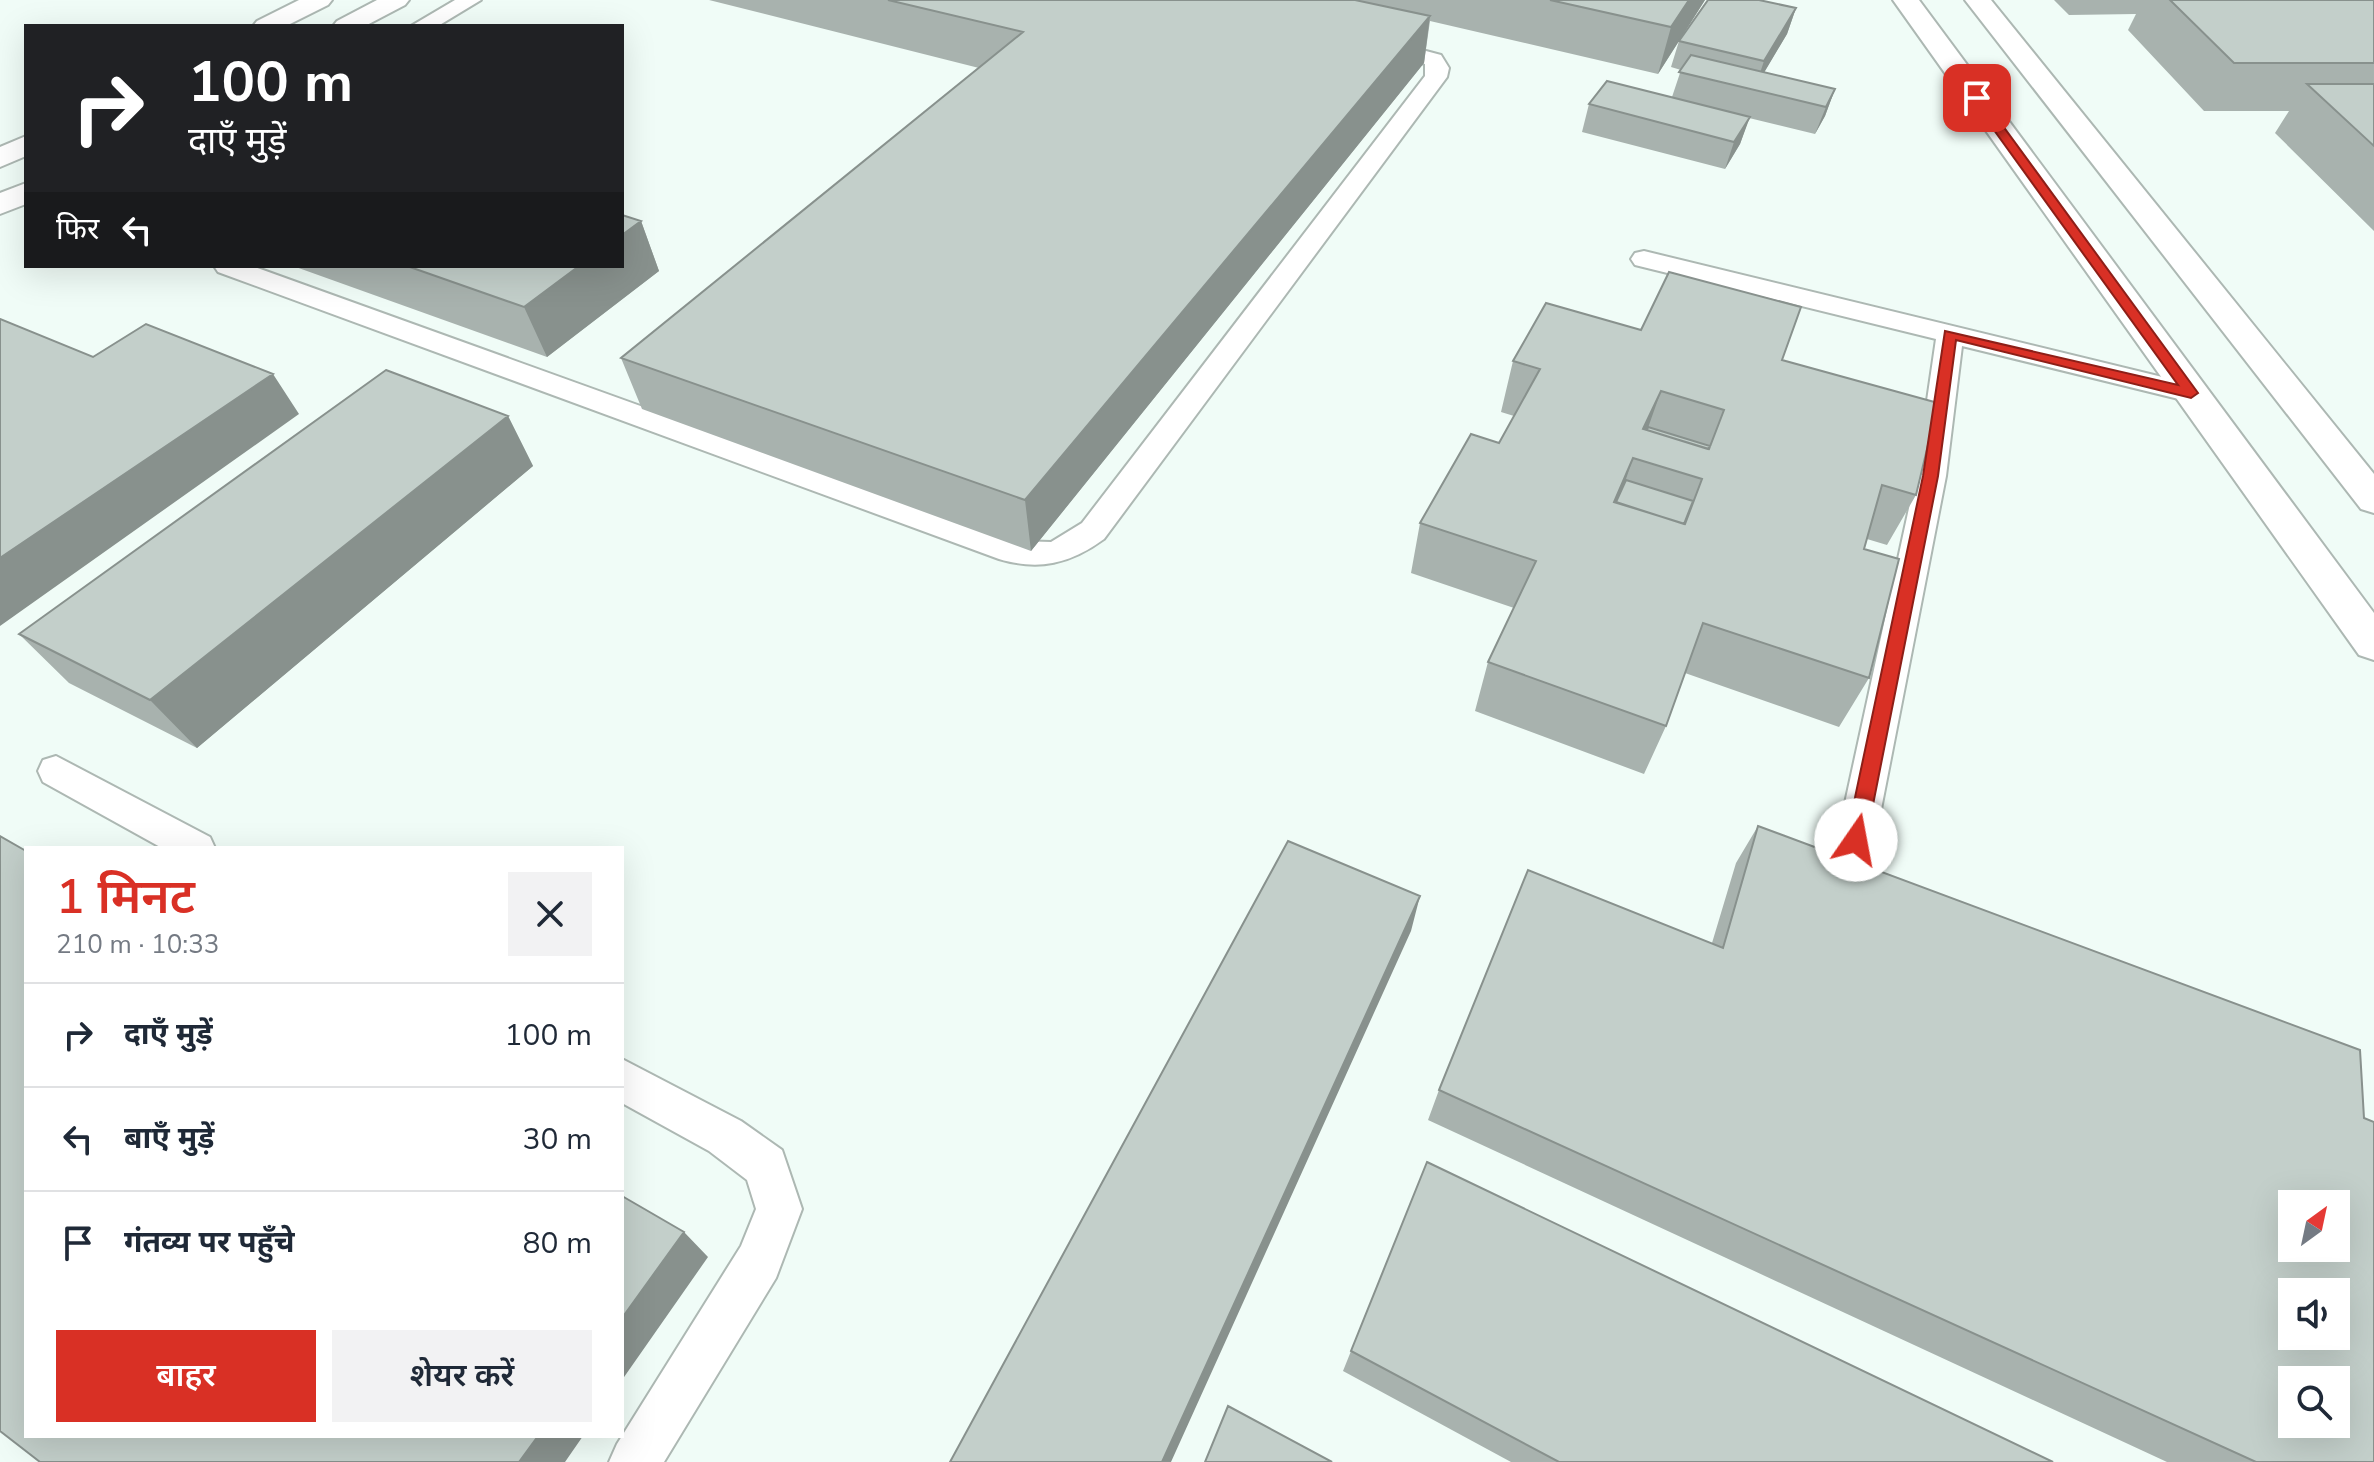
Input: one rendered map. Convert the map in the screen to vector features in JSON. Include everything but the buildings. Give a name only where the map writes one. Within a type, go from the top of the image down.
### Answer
[{"type":"street","points":[[270,24],[319,0]]},
{"type":"street","points":[[350,24],[396,0]]},
{"type":"street","points":[[1906,0],[2374,644]]},
{"type":"street","points":[[1978,0],[2374,500]]},
{"type":"street","points":[[0,158],[24,146]]},
{"type":"street","points":[[0,205],[24,193]]},
{"type":"lane","points":[[426,24],[471,0]]},
{"type":"lane","points":[[232,268],[1010,551],[1034,557],[1051,555],[1071,548],[1093,531],[1436,77],[1438,68],[1433,60],[1420,54],[1346,37]]},
{"type":"lane","points":[[1644,259],[2191,393]]},
{"type":"lane","points":[[1856,840],[1931,476],[1950,334]]},
{"type":"lane","points":[[56,771],[192,846]]},
{"type":"lane","points":[[624,1081],[725,1136],[766,1166],[779,1209],[759,1261],[635,1462]]},
{"type":"route","points":[[1856,840],[1931,476],[1950,334],[2191,393],[1977,98]]}]
